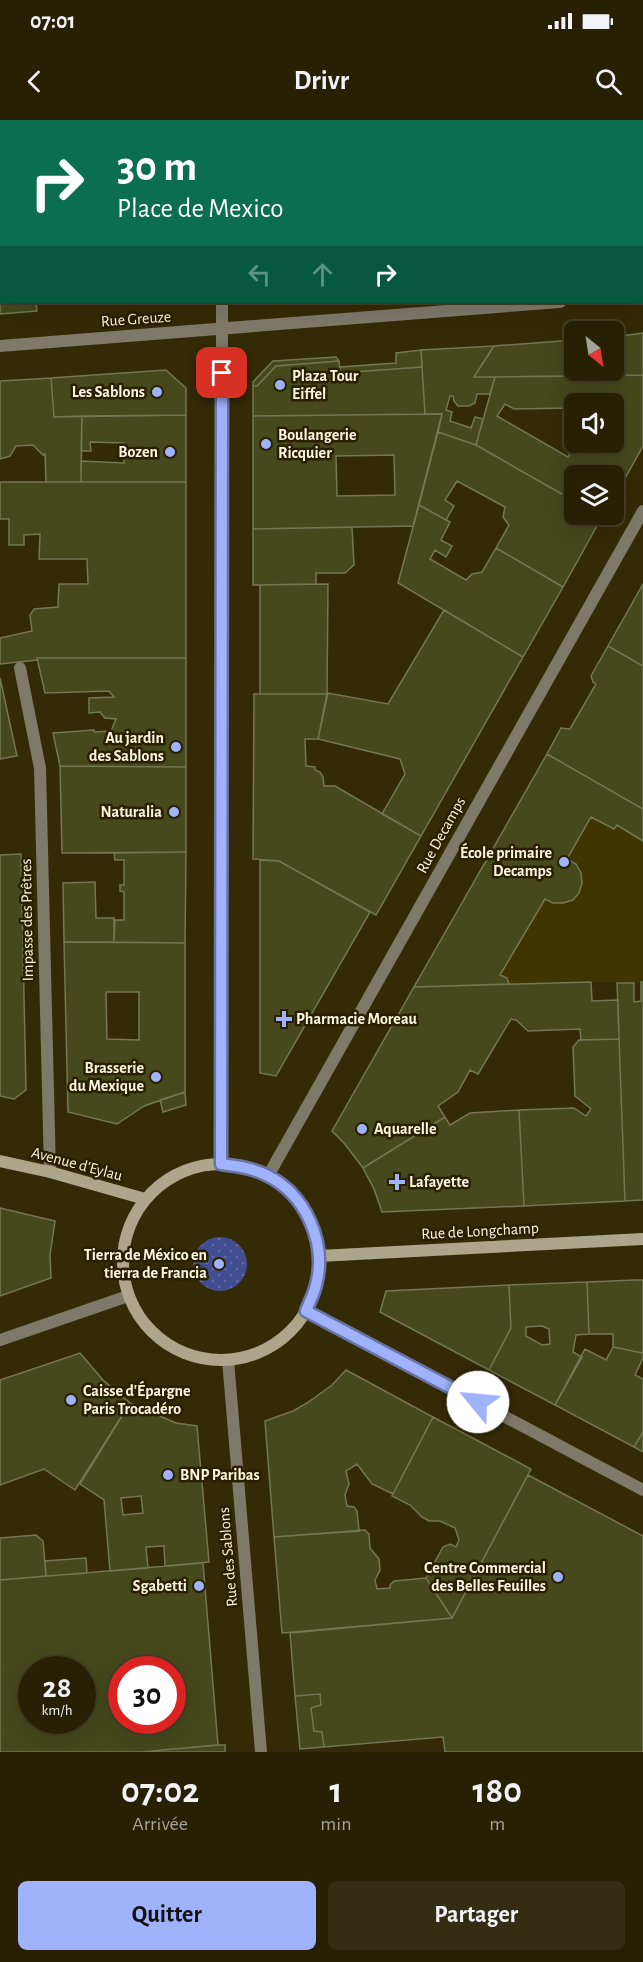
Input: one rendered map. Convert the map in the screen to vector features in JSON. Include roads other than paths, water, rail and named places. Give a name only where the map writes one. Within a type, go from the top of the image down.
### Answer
[{"type":"street","points":[[221,1164],[222,303]]},
{"type":"street","name":"Rue Greuze","points":[[0,346],[548,303]]},
{"type":"street","name":"Rue Decamps","points":[[268,1176],[643,510]]},
{"type":"street","name":"Impasse des Prêtres","points":[[20,668],[40,768],[50,1172]]},
{"type":"street","name":"Avenue d'Eylau","points":[[0,1161],[50,1172],[145,1199]]},
{"type":"street","points":[[221,1164],[246,1167],[268,1176],[288,1190],[304,1209],[315,1232],[319,1256],[316,1284],[306,1311],[292,1330],[273,1345],[252,1355],[228,1360],[208,1359],[187,1354],[167,1344],[151,1331],[138,1315],[128,1296],[123,1271],[124,1245],[132,1221],[145,1199],[161,1184],[179,1173],[200,1166],[221,1164]]},
{"type":"street","name":"Rue de Longchamp","points":[[319,1256],[643,1239]]},
{"type":"street","points":[[0,1340],[128,1296]]},
{"type":"street","points":[[306,1311],[643,1490]]},
{"type":"street","name":"Rue des Sablons","points":[[228,1360],[261,1752]]},
{"type":"place","name":"Plaza Tour Eiffel","points":[[280,385]]},
{"type":"place","name":"Les Sablons","points":[[157,392]]},
{"type":"place","name":"Boulangerie Ricquier","points":[[266,444]]},
{"type":"place","name":"Bozen","points":[[170,452]]},
{"type":"place","name":"Au jardin des Sablons","points":[[176,747]]},
{"type":"place","name":"Naturalia","points":[[174,812]]},
{"type":"place","name":"École primaire Decamps","points":[[564,862]]},
{"type":"place","name":"Pharmacie Moreau","points":[[284,1019]]},
{"type":"place","name":"Brasserie du Mexique","points":[[156,1077]]},
{"type":"place","name":"Aquarelle","points":[[362,1129]]},
{"type":"place","name":"Lafayette","points":[[397,1182]]},
{"type":"place","name":"Tierra de México en tierra de Francia","points":[[219,1264]]},
{"type":"place","name":"Caisse d'Épargne Paris Trocadéro","points":[[71,1400]]},
{"type":"place","name":"BNP Paribas","points":[[168,1475]]},
{"type":"place","name":"Centre Commercial des Belles Feuilles","points":[[558,1577]]},
{"type":"place","name":"Sgabetti","points":[[199,1586]]}]
